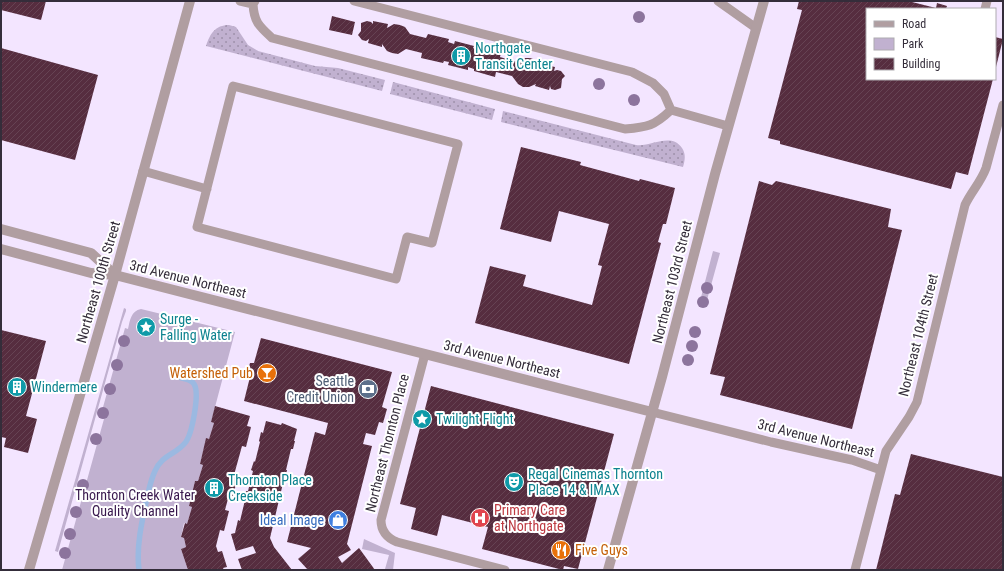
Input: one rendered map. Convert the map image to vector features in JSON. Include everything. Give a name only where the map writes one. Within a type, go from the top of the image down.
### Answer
[{"type":"street","name":"Northeast 100th Street","points":[[29,570],[115,275],[190,1]]},
{"type":"street","name":"Northeast 103rd Street","points":[[608,570],[652,412],[728,126],[764,1]]},
{"type":"street","name":"3rd Avenue Northeast","points":[[1,229],[91,253],[115,275]]},
{"type":"street","name":"3rd Avenue Northeast","points":[[1,249],[91,273],[115,275],[652,412]]},
{"type":"lane","points":[[240,1],[254,2],[254,16],[262,28],[272,38],[625,129],[645,128],[659,122],[671,110]]},
{"type":"lane","points":[[354,1],[632,72],[653,83],[664,94],[671,110]]},
{"type":"lane","points":[[718,1],[756,28]]},
{"type":"lane","points":[[233,86],[458,144],[432,243],[407,236],[396,279],[196,227],[207,189],[233,86]]},
{"type":"lane","name":"Northeast 104th Street","points":[[856,570],[886,451],[909,417],[917,402],[965,205],[973,189],[983,176],[1003,105]]},
{"type":"lane","points":[[671,110],[728,126]]},
{"type":"lane","points":[[143,171],[207,189]]},
{"type":"lane","name":"Northeast Thornton Place","points":[[425,354],[381,520],[381,526],[387,536],[397,542],[505,570]]},
{"type":"lane","name":"3rd Avenue Northeast","points":[[652,412],[771,442],[852,460],[881,470]]},
{"type":"green space","points":[[224,25],[236,27],[248,45],[258,51],[315,66],[338,68],[385,80],[382,91],[206,46],[209,38],[217,28]]},
{"type":"green space","points":[[393,82],[495,109],[492,120],[390,94]]},
{"type":"green space","points":[[503,111],[636,145],[660,141],[672,141],[677,143],[683,150],[685,157],[683,167],[501,122]]},
{"type":"green space","points":[[713,251],[720,253],[705,307],[699,305]]},
{"type":"green space","points":[[124,308],[126,311],[58,552],[55,551]]},
{"type":"green space","name":"Thornton Creek Water Quality Channel","points":[[141,309],[235,332],[211,422],[214,423],[209,439],[206,439],[200,464],[203,465],[198,481],[195,481],[189,506],[192,507],[187,524],[184,523],[181,537],[184,538],[186,547],[181,549],[188,570],[62,570],[104,419],[100,418],[125,328],[128,329],[130,319],[133,314]]},
{"type":"green space","points":[[364,539],[395,553],[393,570],[385,569],[389,555],[362,549]]},
{"type":"building","points":[[1,1],[46,1],[41,20],[1,10]]},
{"type":"building","points":[[799,1],[908,1],[936,8],[866,8],[866,80],[993,80],[968,175],[956,172],[951,189],[780,144],[780,141],[768,138],[802,10],[797,9]]},
{"type":"building","points":[[937,3],[947,6],[946,8],[936,8]]},
{"type":"building","points":[[332,16],[355,22],[352,35],[329,30]]},
{"type":"building","name":"Northgate Transit Center","points":[[367,21],[373,24],[373,21],[388,24],[387,28],[394,24],[400,25],[405,27],[410,34],[426,38],[428,34],[449,39],[448,42],[454,44],[455,41],[474,46],[473,48],[479,50],[480,47],[501,53],[500,57],[517,62],[525,58],[530,58],[536,60],[540,66],[541,64],[555,67],[554,71],[561,71],[565,76],[562,79],[561,88],[555,90],[551,89],[550,86],[549,90],[535,86],[536,84],[529,87],[523,87],[518,84],[512,76],[496,72],[495,77],[474,71],[474,69],[468,67],[468,70],[448,65],[449,62],[444,61],[443,63],[421,58],[422,53],[406,49],[398,54],[392,53],[387,51],[382,44],[382,47],[368,43],[369,39],[366,41],[362,40],[358,35],[361,31],[361,23]]},
{"type":"building","points":[[996,37],[1003,39],[996,67]]},
{"type":"building","points":[[1,48],[98,75],[75,160],[1,140]]},
{"type":"building","points":[[521,147],[581,162],[580,165],[639,181],[640,179],[675,188],[666,224],[663,224],[658,242],[661,243],[629,364],[475,323],[490,266],[526,275],[523,286],[592,305],[602,266],[598,265],[609,224],[559,211],[551,242],[500,229]]},
{"type":"building","points":[[759,181],[772,185],[776,181],[891,209],[888,227],[902,230],[852,429],[720,395],[725,377],[710,374]]},
{"type":"building","name":"Windermere","points":[[1,330],[46,341],[26,416],[37,419],[28,453],[4,447],[6,438],[1,437]]},
{"type":"building","points":[[261,338],[392,372],[382,407],[387,409],[383,423],[379,422],[375,435],[366,433],[363,444],[372,446],[347,544],[351,550],[338,557],[342,563],[359,548],[375,570],[308,570],[298,559],[311,548],[287,542],[315,432],[325,435],[328,423],[244,401],[250,377],[246,376],[250,363],[254,363]]},
{"type":"building","points":[[431,386],[614,434],[578,569],[564,566],[563,570],[482,549],[488,527],[442,515],[437,536],[411,529],[416,508],[400,504]]},
{"type":"building","name":"Thornton Place Creekside","points":[[215,406],[250,416],[247,426],[251,427],[246,447],[242,446],[234,475],[238,476],[233,496],[229,495],[225,510],[229,511],[224,531],[220,530],[216,546],[218,552],[222,551],[227,567],[223,568],[224,570],[188,570],[181,549],[186,547],[184,538],[181,537],[192,507],[189,506],[195,481],[198,481],[203,465],[200,464],[206,438],[209,439],[214,423],[211,422]]},
{"type":"building","points":[[266,421],[281,425],[282,423],[297,429],[270,538],[274,547],[292,570],[242,570],[238,559],[256,553],[253,546],[236,551],[231,534],[235,533],[238,520],[240,521],[246,491],[248,491],[253,471],[251,470],[254,461],[255,462],[261,432],[263,433]]},
{"type":"building","points":[[911,454],[1003,477],[1003,570],[876,570],[895,494],[900,495]]},
{"type":"waterway","points":[[139,570],[138,552],[140,534],[152,477],[161,462],[185,443],[188,439],[193,423],[196,405],[196,389],[190,380],[179,377],[174,373]]},
{"type":"place","name":"Northgate Transit Center","points":[[461,56]]},
{"type":"place","name":"Surge - Falling Water","points":[[146,327]]},
{"type":"place","name":"Watershed Pub","points":[[267,373]]},
{"type":"place","name":"Windermere","points":[[17,387]]},
{"type":"place","name":"Seattle Credit Union","points":[[368,389]]},
{"type":"place","name":"Twilight Flight","points":[[422,419]]},
{"type":"place","name":"Regal Cinemas Thornton Place 14 & IMAX","points":[[514,482]]},
{"type":"place","name":"Thornton Place Creekside","points":[[214,488]]},
{"type":"place","name":"Primary Care at Northgate","points":[[480,518]]},
{"type":"place","name":"Ideal Image","points":[[338,520]]},
{"type":"place","name":"Five Guys","points":[[561,550]]}]
